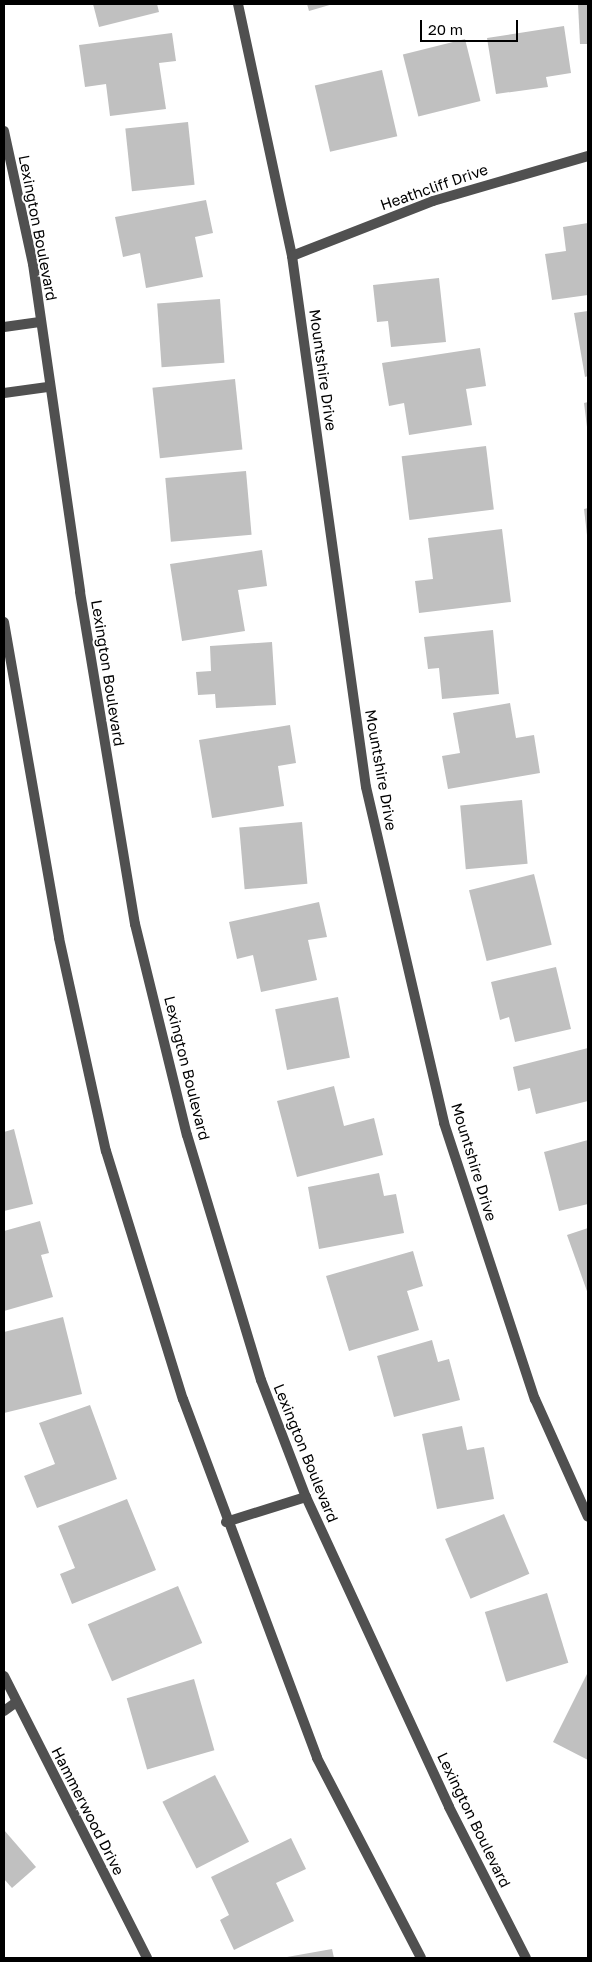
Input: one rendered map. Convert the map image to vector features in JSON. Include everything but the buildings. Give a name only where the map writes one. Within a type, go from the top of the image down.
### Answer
[{"type":"street","name":"Mountshire Drive","points":[[238,4],[292,256],[366,787],[444,1124],[535,1399],[588,1517]]},
{"type":"street","name":"Lexington Boulevard","points":[[4,131],[33,264],[48,387],[135,924],[190,1144],[261,1380],[306,1497],[449,1807],[526,1958]]},
{"type":"street","name":"Heathcliff Drive","points":[[292,256],[433,201],[588,156]]},
{"type":"street","points":[[4,328],[40,322]]},
{"type":"street","points":[[4,393],[48,387]]},
{"type":"street","points":[[4,622],[59,938],[106,1151],[226,1522],[317,1758],[421,1958]]},
{"type":"street","points":[[226,1522],[306,1497]]},
{"type":"street","name":"Hammerwood Drive","points":[[4,1676],[16,1703],[147,1958]]},
{"type":"street","points":[[4,1711],[16,1703]]}]
